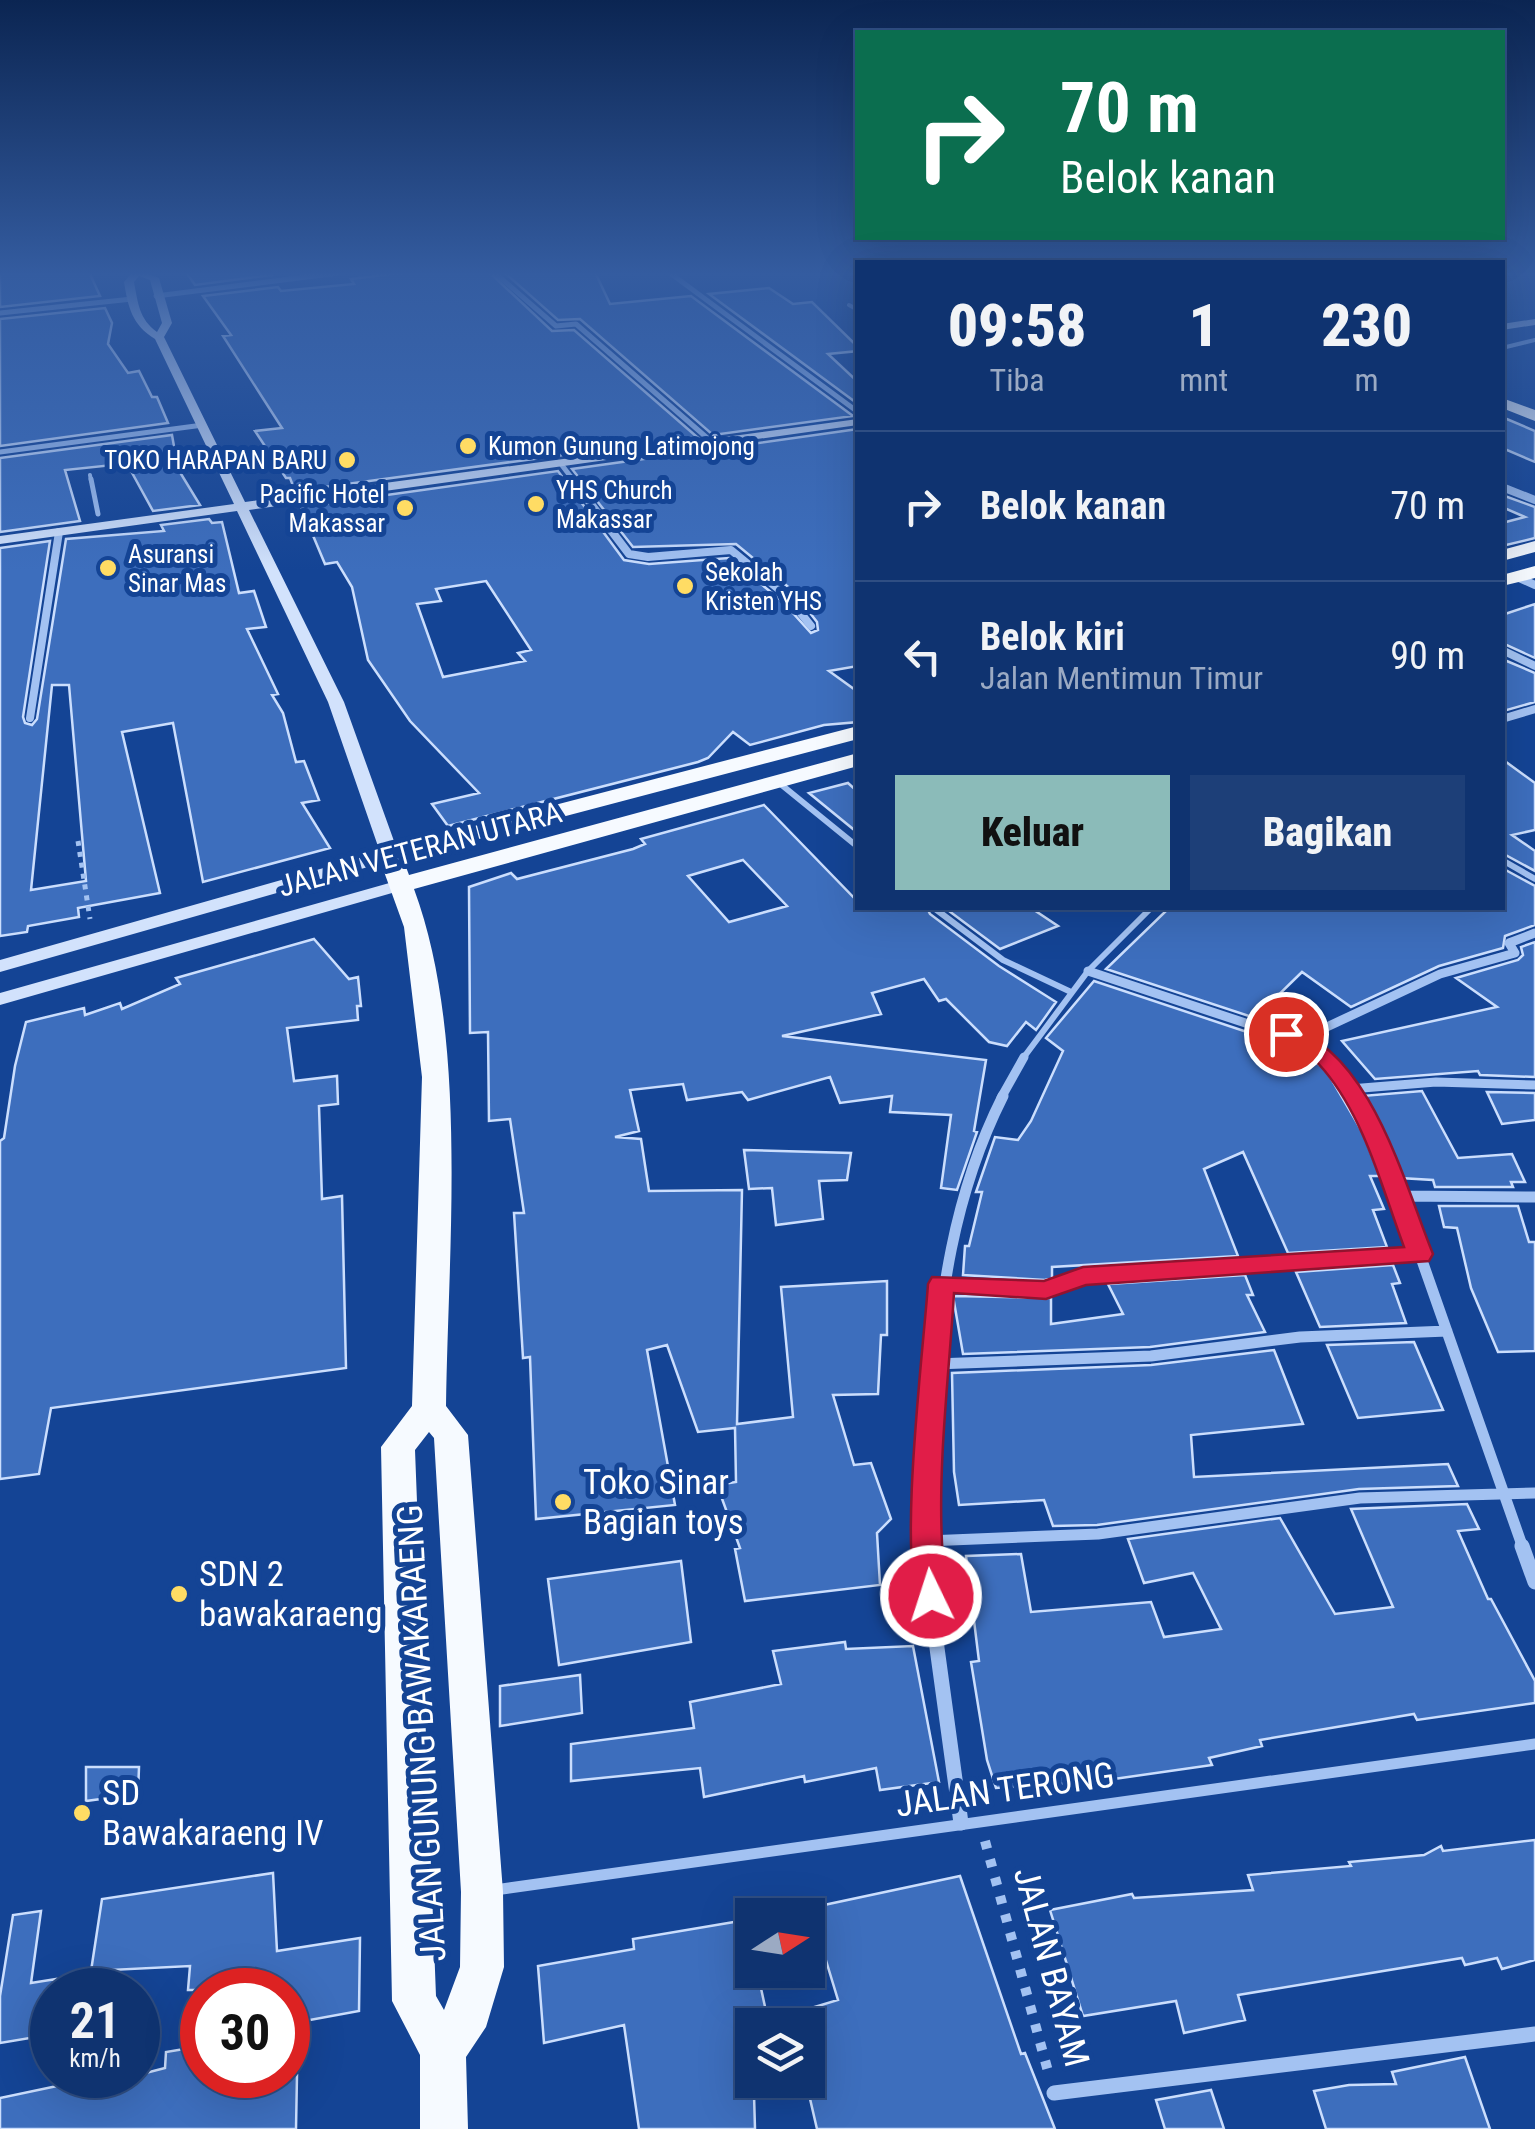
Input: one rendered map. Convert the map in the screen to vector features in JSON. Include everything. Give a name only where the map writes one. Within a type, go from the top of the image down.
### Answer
[{"type":"highway","points":[[1505,403],[1535,416]]},
{"type":"highway","points":[[1505,555],[1535,546]]},
{"type":"highway","name":"JALAN VETERAN UTARA","points":[[390,855],[853,738]]},
{"type":"highway","name":"JALAN VETERAN UTARA","points":[[400,884],[855,760]]},
{"type":"highway","points":[[390,855],[416,927],[436,1077],[429,1409]]},
{"type":"highway","name":"JALAN GUNUNG BAWAKARAENG","points":[[443,2051],[470,2012],[482,1966],[482,1892],[451,1435],[429,1409],[398,1447],[414,2001],[443,2051],[444,2129]]},
{"type":"main road","points":[[177,372],[336,702],[390,855]]},
{"type":"main road","points":[[0,528],[561,464],[855,413]]},
{"type":"main road","points":[[0,540],[236,501],[855,422]]},
{"type":"main road","name":"JALAN VETERAN UTARA","points":[[0,966],[390,855]]},
{"type":"main road","name":"JALAN VETERAN UTARA","points":[[1,1002],[400,884]]},
{"type":"street","points":[[632,372],[708,438]]},
{"type":"street","points":[[805,372],[855,410]]},
{"type":"street","points":[[0,452],[203,425]]},
{"type":"street","points":[[561,464],[629,554],[648,557],[731,550],[787,596],[811,626]]},
{"type":"street","points":[[1505,488],[1535,500]]},
{"type":"street","points":[[30,718],[59,532]]},
{"type":"street","points":[[1505,651],[1535,666]]},
{"type":"street","points":[[1505,718],[1535,709]]},
{"type":"street","points":[[1300,1040],[1440,974],[1514,953],[1508,944],[1535,933]]},
{"type":"street","points":[[1088,971],[1300,1040],[1331,1062],[1371,1129],[1420,1254],[1535,1582]]},
{"type":"street","points":[[961,1823],[939,1671],[927,1541],[935,1364],[942,1284],[965,1178],[1024,1057]]},
{"type":"street","points":[[1350,1090],[1436,1082],[1535,1085]]},
{"type":"street","points":[[1397,1196],[1535,1197]]},
{"type":"street","points":[[942,1284],[1046,1290],[1083,1276],[1420,1254]]},
{"type":"street","points":[[935,1364],[1151,1356],[1300,1337],[1447,1331]]},
{"type":"street","points":[[927,1541],[1098,1534],[1360,1498],[1535,1493]]},
{"type":"street","points":[[1054,2094],[1535,2034]]},
{"type":"lane","points":[[90,475],[98,514]]},
{"type":"lane","points":[[778,782],[855,846]]},
{"type":"lane","points":[[1505,862],[1535,880]]},
{"type":"lane","points":[[937,910],[1003,960],[1071,992]]},
{"type":"lane","points":[[1024,1057],[1088,971],[1148,910]]},
{"type":"lane","name":"JALAN TERONG","points":[[482,1892],[1535,1744]]},
{"type":"path","points":[[78,842],[93,940]]},
{"type":"path","name":"JALAN BAYAM","points":[[980,1820],[1054,2094]]},
{"type":"building","points":[[0,372],[140,372],[152,397],[157,397],[168,423],[0,446]]},
{"type":"building","points":[[246,372],[623,372],[697,437],[295,491],[290,478],[286,478],[255,431],[282,428]]},
{"type":"building","points":[[641,372],[794,372],[853,416],[713,435]]},
{"type":"building","points":[[815,372],[848,372],[855,379],[855,402]]},
{"type":"building","points":[[1505,418],[1535,431],[1535,462],[1505,449]]},
{"type":"building","points":[[855,429],[855,667],[829,671],[855,690],[855,722],[824,725],[750,745],[733,732],[708,758],[698,762],[448,826],[432,804],[479,793],[410,721],[368,660],[352,587],[337,562],[325,564],[301,507],[558,471],[624,560],[649,564],[729,558],[782,601],[811,633],[818,630],[817,622],[793,591],[736,544],[633,547],[572,469]],"holes":[[[486,581],[531,650],[518,653],[525,661],[443,677],[417,604],[441,601],[436,589]]]},
{"type":"building","points":[[172,435],[178,469],[200,505],[153,511],[131,471],[126,471],[122,464],[65,470],[80,521],[0,532],[0,458]]},
{"type":"building","points":[[1505,496],[1535,507],[1535,538],[1505,545],[1505,522],[1525,517],[1505,508]]},
{"type":"building","points":[[209,519],[212,523],[222,522],[239,593],[254,591],[266,627],[247,629],[278,694],[272,695],[283,713],[296,762],[304,761],[319,800],[302,803],[330,848],[203,882],[173,723],[122,732],[160,893],[78,908],[79,917],[28,926],[27,932],[0,936],[0,548],[50,541],[23,717],[25,723],[32,725],[37,719],[66,539],[164,531],[161,525]],"holes":[[[52,685],[69,685],[86,881],[31,890]]]},
{"type":"building","points":[[1535,604],[1535,658],[1505,644],[1505,614]]},
{"type":"building","points":[[1505,660],[1535,673],[1535,702],[1507,710]]},
{"type":"building","points":[[1505,761],[1535,783],[1535,830],[1512,835],[1535,851],[1535,871],[1505,855]]},
{"type":"building","points":[[848,783],[855,789],[855,831],[809,793]]},
{"type":"building","points":[[764,805],[855,899],[855,910],[928,910],[999,966],[1056,1002],[1036,1030],[1026,1022],[1007,1046],[989,1042],[946,999],[939,1001],[924,979],[872,993],[881,1014],[782,1036],[986,1060],[974,1131],[977,1132],[957,1190],[941,1188],[951,1115],[890,1112],[892,1096],[840,1103],[830,1077],[748,1100],[742,1092],[687,1100],[683,1084],[630,1090],[639,1131],[615,1137],[641,1139],[649,1191],[742,1190],[737,1424],[793,1417],[781,1287],[887,1281],[887,1335],[881,1335],[878,1394],[833,1395],[854,1465],[871,1463],[891,1519],[877,1533],[880,1585],[745,1601],[735,1549],[740,1548],[717,1485],[736,1482],[735,1428],[698,1432],[667,1345],[647,1350],[675,1505],[536,1519],[530,1357],[523,1358],[514,1213],[524,1213],[510,1119],[489,1121],[488,1032],[470,1033],[469,887],[511,873],[517,879],[645,844],[641,839]],"holes":[[[743,860],[787,906],[729,922],[688,876]]]},
{"type":"building","points":[[1505,870],[1535,886],[1535,925],[1505,936],[1503,948],[1439,966],[1351,1007],[1302,972],[1255,1018],[1106,969],[1167,910],[1505,910]]},
{"type":"building","points":[[948,910],[1034,910],[1058,926],[1000,949]]},
{"type":"building","points":[[314,939],[349,979],[358,977],[361,1006],[357,1006],[358,1020],[287,1028],[294,1081],[337,1076],[338,1104],[319,1106],[322,1199],[342,1196],[346,1368],[51,1408],[39,1474],[0,1479],[0,1141],[4,1138],[26,1022],[84,1008],[85,1015],[120,1003],[122,1009],[180,984],[176,978]]},
{"type":"building","points":[[1535,942],[1535,1077],[1480,1075],[1478,1071],[1375,1079],[1342,1041],[1497,1007],[1456,978],[1518,960],[1523,955],[1521,947]]},
{"type":"building","points":[[1094,981],[1253,1034],[1267,1040],[1272,1056],[1296,1051],[1325,1068],[1363,1133],[1380,1176],[1370,1176],[1384,1209],[1373,1210],[1387,1247],[1288,1253],[1243,1152],[1204,1169],[1238,1256],[1052,1267],[1052,1278],[1045,1280],[963,1275],[965,1246],[969,1246],[982,1192],[976,1192],[995,1137],[1018,1140],[1031,1121],[1063,1051],[1046,1038]]},
{"type":"building","points":[[1422,1091],[1458,1158],[1512,1154],[1525,1182],[1511,1182],[1513,1187],[1435,1187],[1433,1180],[1400,1178],[1380,1125],[1362,1096]]},
{"type":"building","points":[[1487,1092],[1535,1093],[1535,1120],[1502,1124]]},
{"type":"building","points":[[744,1150],[851,1153],[847,1180],[819,1181],[823,1219],[776,1225],[772,1188],[749,1189]]},
{"type":"building","points":[[1439,1206],[1518,1206],[1529,1242],[1535,1242],[1535,1351],[1498,1352],[1471,1288],[1457,1228],[1444,1227]]},
{"type":"building","points":[[1393,1265],[1400,1283],[1392,1284],[1406,1323],[1320,1327],[1296,1272]]},
{"type":"building","points":[[1245,1275],[1253,1295],[1247,1295],[1265,1332],[1150,1347],[963,1354],[953,1296],[1051,1298],[1051,1324],[1123,1314],[1108,1284]]},
{"type":"building","points":[[1414,1342],[1443,1410],[1358,1418],[1327,1345]]},
{"type":"building","points":[[1274,1350],[1303,1424],[1191,1435],[1194,1477],[1448,1464],[1458,1486],[1359,1489],[1097,1525],[1053,1526],[1044,1500],[959,1505],[954,1472],[952,1373],[1151,1365]]},
{"type":"building","points":[[1467,1504],[1479,1529],[1458,1531],[1488,1599],[1535,1681],[1535,1703],[1417,1720],[1414,1714],[1260,1740],[1262,1746],[1209,1758],[1212,1765],[1100,1781],[996,1788],[987,1760],[971,1662],[979,1661],[966,1556],[1021,1554],[1031,1612],[1151,1602],[1164,1637],[1221,1629],[1193,1573],[1144,1583],[1128,1539],[1280,1518],[1335,1614],[1393,1607],[1351,1509]]},
{"type":"building","points":[[681,1561],[691,1642],[559,1665],[548,1579]]},
{"type":"building","points":[[845,1642],[846,1649],[913,1646],[939,1782],[880,1790],[876,1768],[805,1782],[804,1776],[704,1797],[700,1768],[571,1781],[571,1744],[694,1728],[690,1702],[781,1684],[773,1651]]},
{"type":"building","points":[[580,1675],[582,1713],[500,1726],[500,1686]]},
{"type":"building","points":[[86,1767],[139,1767],[138,1794],[86,1801]]},
{"type":"building","points":[[1535,1840],[1535,1960],[1502,1969],[1497,1958],[1465,1965],[1462,1958],[1238,1995],[1245,2020],[1184,2033],[1176,2001],[1083,2016],[1050,1910],[1132,1894],[1134,1898],[1253,1890],[1248,1875],[1351,1866],[1349,1862],[1424,1855],[1441,1846],[1443,1851]]},
{"type":"building","points":[[273,1873],[277,1951],[360,1938],[359,2011],[310,2020],[310,1968],[91,1968],[102,1899]]},
{"type":"building","points":[[960,1876],[1021,2054],[1025,2053],[1055,2129],[817,2129],[810,2098],[825,2098],[825,2008],[811,2008],[838,2000],[825,1957],[825,1905]]},
{"type":"building","points":[[41,1911],[33,1968],[30,1968],[30,2038],[0,2043],[0,1996],[13,1915]]},
{"type":"building","points":[[735,1922],[735,1988],[761,1988],[765,2008],[735,2008],[735,2098],[754,2098],[755,2129],[639,2129],[624,2025],[544,2043],[538,1966],[634,1949],[633,1939]]},
{"type":"building","points":[[180,2050],[180,2098],[297,2098],[296,2129],[0,2129],[0,2098],[30,2092],[30,2098],[160,2098],[160,2069],[165,2068],[166,2052]]},
{"type":"building","points":[[1465,2057],[1490,2129],[1326,2129],[1314,2091],[1349,2085],[1396,2084],[1392,2072]]},
{"type":"building","points":[[1211,2090],[1224,2129],[1165,2129],[1156,2100]]},
{"type":"place","name":"Kumon Gunung Latimojong","points":[[468,446]]},
{"type":"place","name":"TOKO HARAPAN BARU","points":[[347,460]]},
{"type":"place","name":"YHS Church Makassar","points":[[536,504]]},
{"type":"place","name":"Pacific Hotel Makassar","points":[[405,508]]},
{"type":"place","name":"Asuransi Sinar Mas","points":[[108,568]]},
{"type":"place","name":"Sekolah Kristen YHS","points":[[685,586]]},
{"type":"place","name":"Toko Sinar Bagian toys","points":[[563,1502]]},
{"type":"place","name":"SDN 2 bawakaraeng","points":[[179,1594]]},
{"type":"place","name":"SD Bawakaraeng IV","points":[[82,1813]]},
{"type":"route","points":[[931,1596],[927,1541],[930,1447],[942,1284],[1046,1290],[1083,1276],[1420,1254],[1371,1129],[1350,1090],[1331,1062],[1308,1044],[1286,1034]]}]
